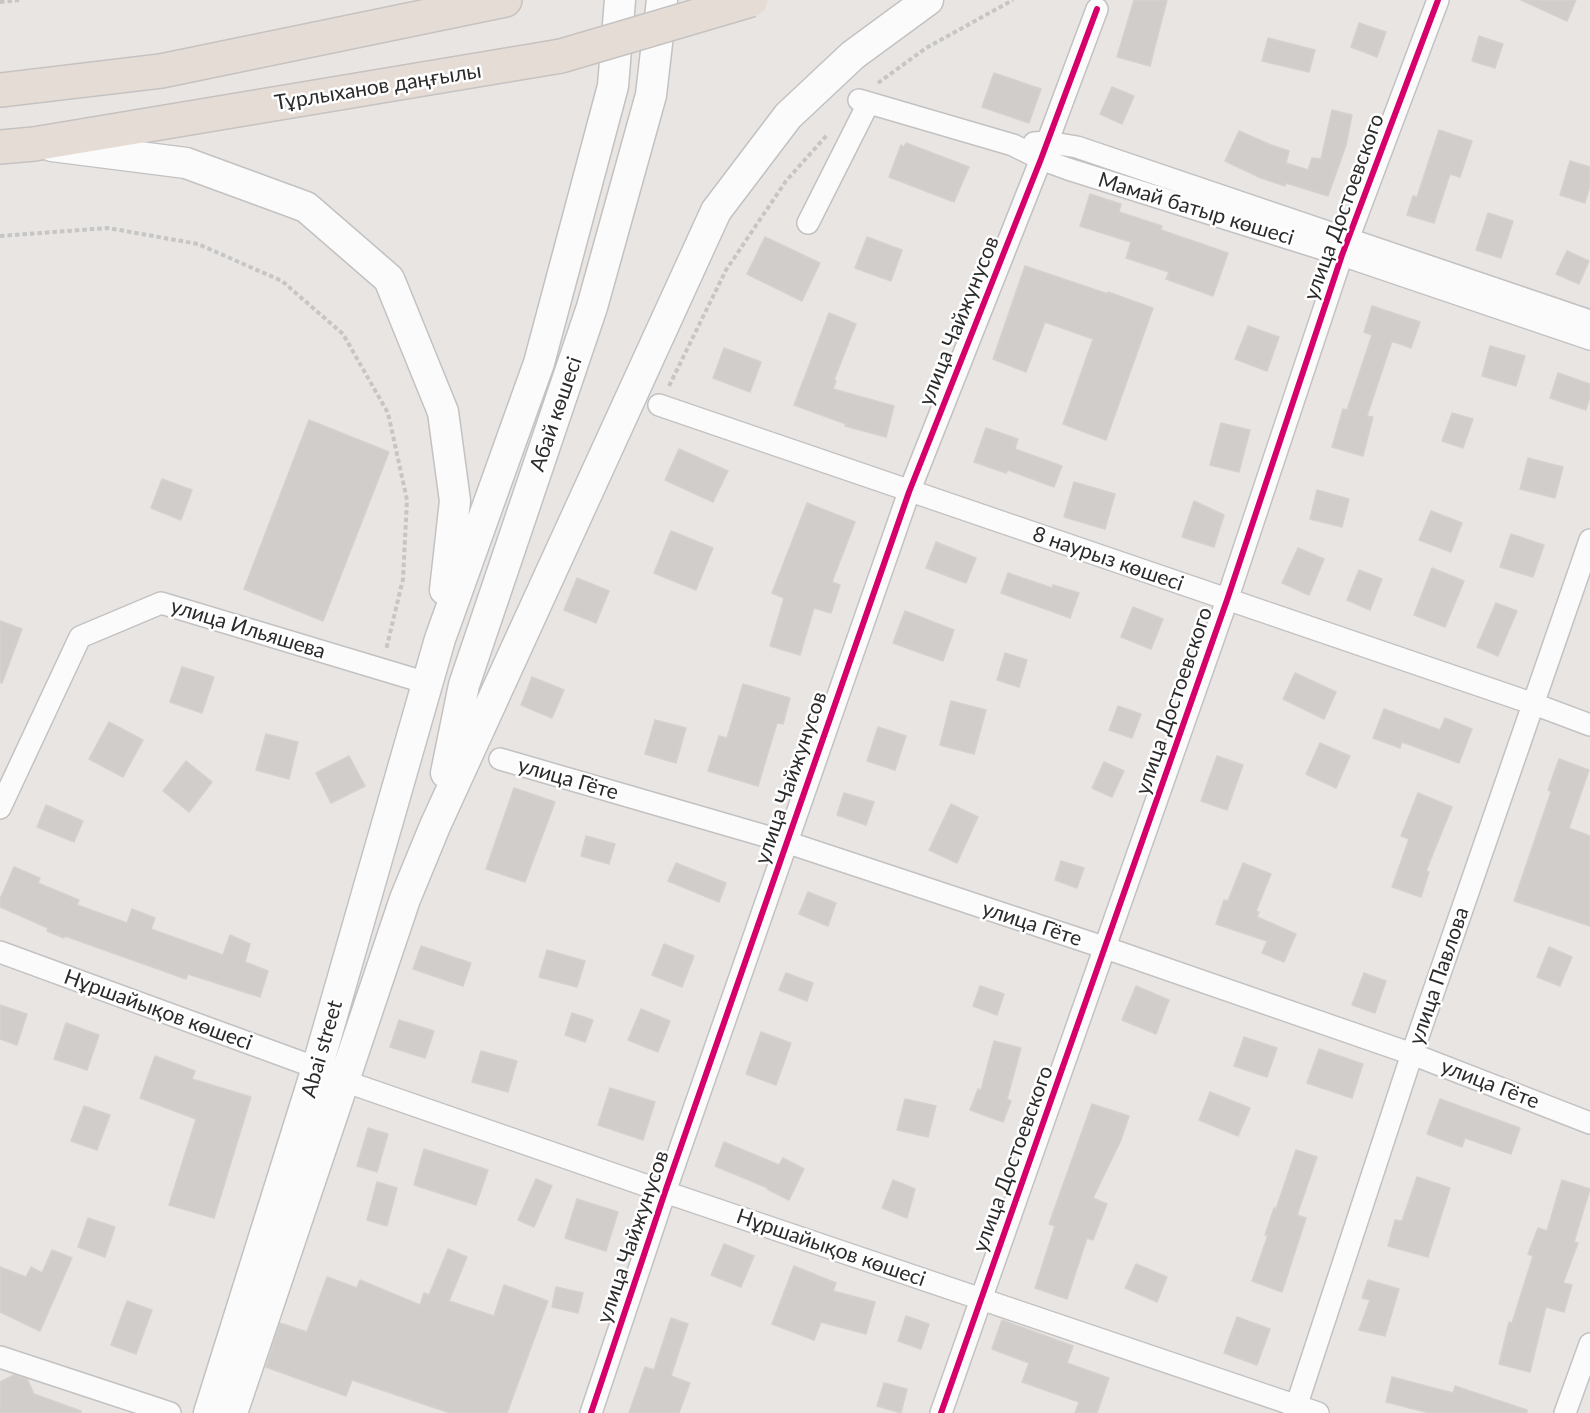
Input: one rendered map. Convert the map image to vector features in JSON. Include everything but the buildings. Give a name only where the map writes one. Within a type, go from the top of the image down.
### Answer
[{"type":"highway","points":[[0,90],[161,71],[505,0]]},
{"type":"highway","name":"Тұрлыханов даңғылы","points":[[0,147],[34,144],[561,56],[751,0]]},
{"type":"main road","name":"Абай көшесі","points":[[440,639],[539,363],[613,86],[620,0]]},
{"type":"main road","name":"Абай көшесі","points":[[435,826],[464,685],[592,307],[651,95],[662,0]]},
{"type":"main road","points":[[435,826],[716,211],[788,116],[853,55],[928,0]]},
{"type":"main road","points":[[34,144],[186,163],[306,207],[389,279],[443,412],[455,501],[440,639]]},
{"type":"main road","name":"Abai street","points":[[209,1413],[317,1068],[440,639]]},
{"type":"main road","name":"Abai street","points":[[232,1413],[405,899],[435,826]]},
{"type":"street","name":"улица Достоевского","points":[[941,1413],[1227,600],[1345,246],[1438,0]]},
{"type":"street","name":"улица Чайжунусов","points":[[591,1413],[665,1192],[909,492],[1044,151],[1097,9]]},
{"type":"street","name":"Мамай батыр көшесі","points":[[863,102],[1013,145],[1044,151],[1590,321]]},
{"type":"street","points":[[808,223],[863,102]]},
{"type":"street","name":"Мамай батыр көшесі","points":[[1345,246],[1590,339]]},
{"type":"street","name":"8 наурыз көшесі","points":[[659,405],[1590,725]]},
{"type":"street","name":"улица Павлова","points":[[1296,1409],[1412,1054],[1590,540]]},
{"type":"street","name":"улица Ильяшева","points":[[0,808],[80,637],[161,603],[427,683]]},
{"type":"street","name":"улица Гёте","points":[[500,759],[786,842],[1106,948],[1412,1054],[1590,1123]]},
{"type":"street","name":"Нұршайықов көшесі","points":[[0,952],[317,1068]]},
{"type":"street","name":"Нұршайықов көшесі","points":[[344,1081],[1296,1409],[1318,1413]]},
{"type":"street","points":[[1565,1413],[1590,1344]]},
{"type":"street","points":[[0,1357],[170,1413]]},
{"type":"path","points":[[0,2],[19,0]]},
{"type":"path","points":[[659,405],[726,270],[786,181],[863,102],[926,48],[1013,0]]},
{"type":"path","points":[[0,236],[108,228],[198,244],[282,281],[343,334],[388,413],[407,500],[403,579],[382,669]]},
{"type":"cycle path","points":[[941,1413],[1227,600],[1342,255],[1438,0]]},
{"type":"cycle path","points":[[591,1413],[665,1192],[909,492],[1041,159],[1097,9]]}]
